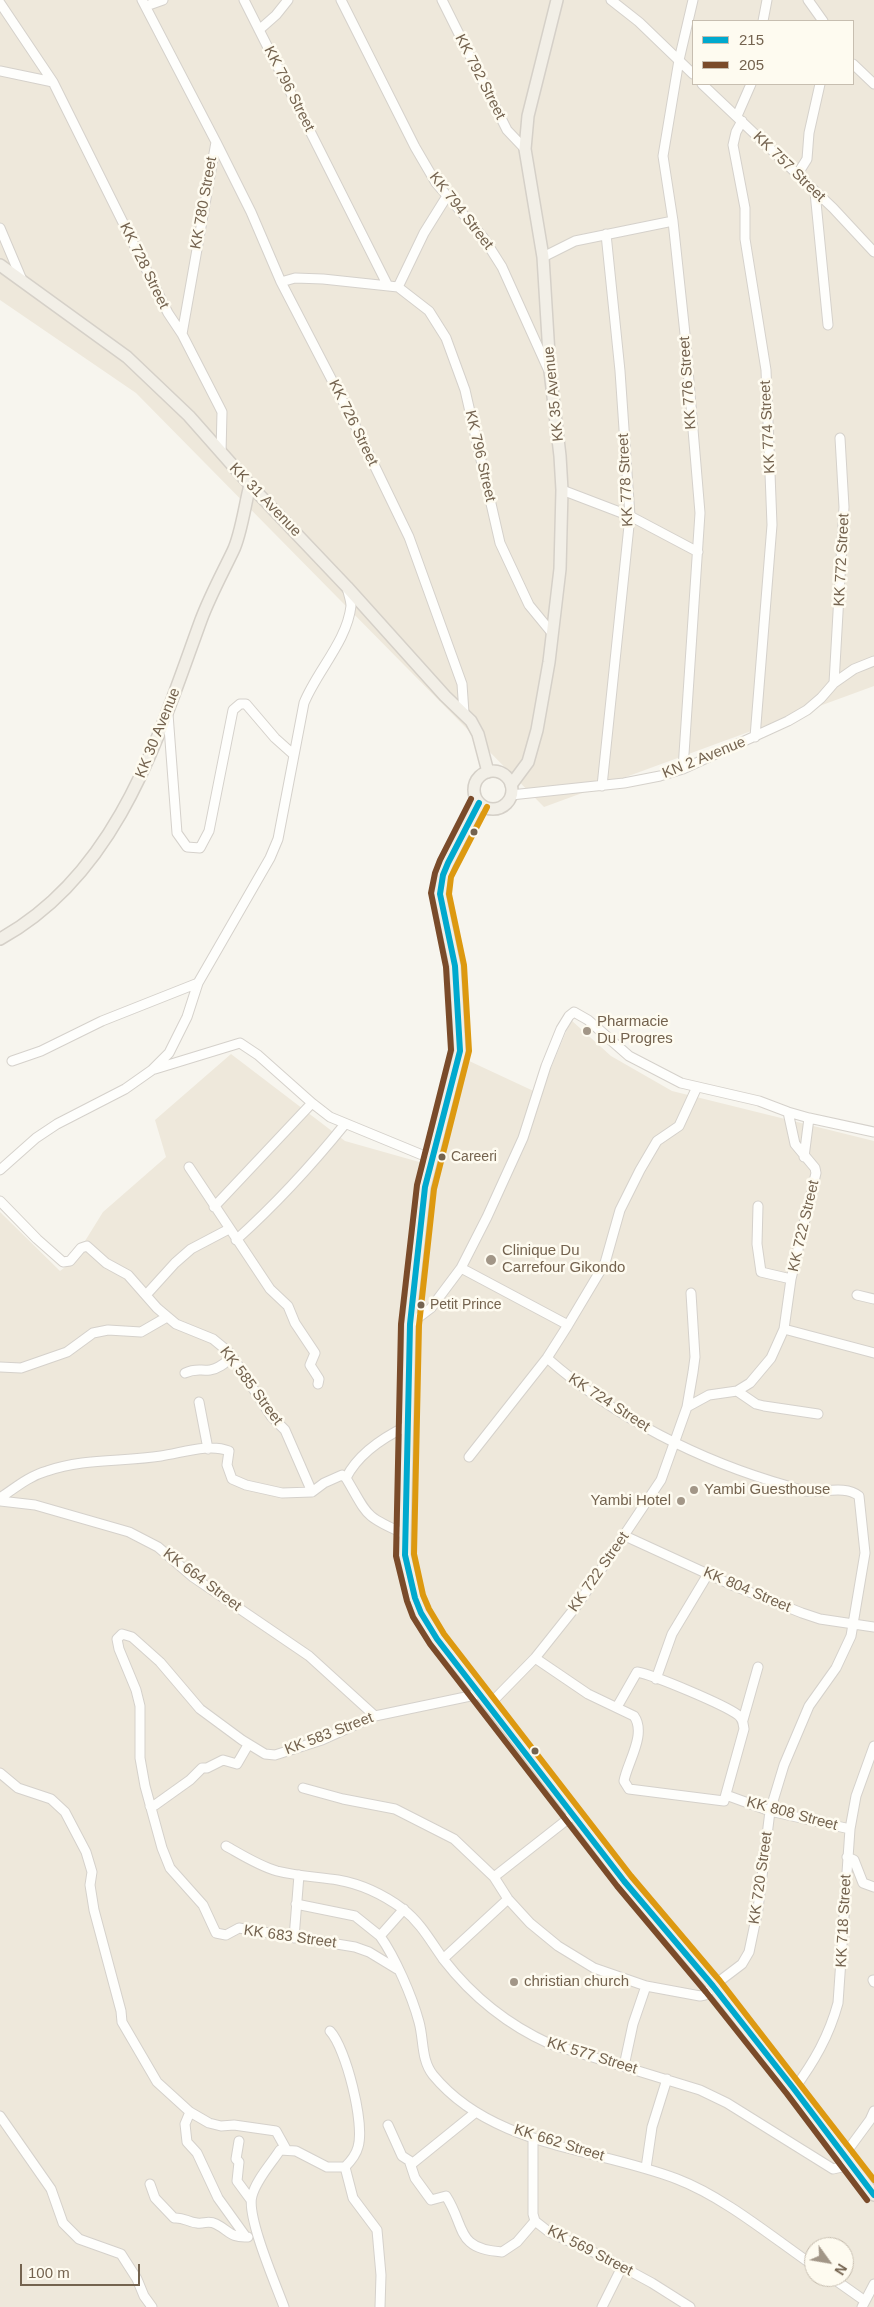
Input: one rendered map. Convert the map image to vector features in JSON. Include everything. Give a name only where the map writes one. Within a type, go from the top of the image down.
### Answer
[{"type":"main road","name":"KK 35 Avenue","points":[[511,790],[525,768],[534,745],[546,681],[560,569],[562,490],[550,371],[543,257],[525,149],[528,116],[554,2]]},
{"type":"main road","name":"KK 31 Avenue","points":[[0,264],[127,357],[188,416],[250,485],[347,587],[419,668],[464,713],[476,728],[488,772]]},
{"type":"main road","name":"KK 30 Avenue","points":[[0,939],[17,930],[58,897],[112,831],[150,758],[202,617],[234,550],[250,485]]},
{"type":"main road","points":[[488,772],[503,774],[511,790],[506,804],[497,808],[488,808],[479,803],[474,795],[474,785],[480,776],[488,772]]},
{"type":"main road","points":[[479,803],[448,863],[441,883],[441,903],[456,966],[460,1051],[426,1187],[410,1324],[405,1555],[411,1586],[421,1613],[437,1639],[647,1910],[713,1986],[794,2089],[874,2195]]},
{"type":"street","points":[[144,3],[163,0]]},
{"type":"street","name":"KK 796 Street","points":[[244,0],[388,286]]},
{"type":"street","points":[[259,30],[276,15],[288,0]]},
{"type":"street","name":"KK 794 Street","points":[[342,0],[415,147],[436,183],[483,237],[502,267],[550,371]]},
{"type":"street","name":"KK 792 Street","points":[[442,0],[507,130],[525,149]]},
{"type":"street","points":[[611,0],[622,3],[692,73]]},
{"type":"street","name":"KK 776 Street","points":[[683,769],[689,651],[700,513],[673,221],[663,156],[679,60],[693,0]]},
{"type":"street","points":[[763,20],[767,0]]},
{"type":"street","points":[[808,0],[822,20]]},
{"type":"street","name":"KK 728 Street","points":[[0,2],[53,82],[168,313],[182,334],[222,412],[221,453]]},
{"type":"street","name":"KK 780 Street","points":[[144,3],[216,142],[182,334]]},
{"type":"street","points":[[854,65],[874,84]]},
{"type":"street","points":[[0,71],[53,82]]},
{"type":"street","name":"KK 757 Street","points":[[703,85],[740,118],[874,252]]},
{"type":"street","name":"KK 774 Street","points":[[751,85],[733,145],[745,208],[746,239],[766,370],[772,525],[755,737]]},
{"type":"street","points":[[797,175],[807,159],[809,133],[820,85]]},
{"type":"street","name":"KK 726 Street","points":[[216,142],[281,282],[409,537],[462,684],[464,713]]},
{"type":"street","points":[[815,192],[828,325]]},
{"type":"street","points":[[281,282],[295,278],[323,279],[398,287],[424,233],[447,196]]},
{"type":"street","points":[[543,257],[575,241],[673,221]]},
{"type":"street","points":[[0,228],[22,280]]},
{"type":"street","name":"KK 778 Street","points":[[602,786],[630,516],[620,371],[606,234]]},
{"type":"street","name":"KK 796 Street","points":[[398,287],[429,311],[446,338],[466,390],[500,543],[529,605],[552,633]]},
{"type":"street","name":"KK 772 Street","points":[[834,683],[844,507],[840,438]]},
{"type":"street","points":[[562,490],[630,516],[698,552]]},
{"type":"street","points":[[0,1170],[36,1138],[57,1124],[125,1089],[152,1070],[169,1054],[179,1037],[198,983],[270,858],[280,830],[304,703],[311,686],[341,636],[350,608],[347,587]]},
{"type":"street","name":"KN 2 Avenue","points":[[511,790],[602,786],[660,776],[683,769],[755,737],[807,710],[834,683],[854,669],[874,661]]},
{"type":"street","points":[[167,709],[177,833],[187,847],[200,848],[209,831],[234,710],[240,704],[246,704],[275,738],[294,755]]},
{"type":"street","points":[[12,1061],[42,1051],[102,1021],[198,983]]},
{"type":"street","points":[[410,1324],[431,1308],[460,1268],[523,1138],[546,1066],[561,1030],[569,1016],[574,1012],[588,1020],[629,1056],[661,1074],[697,1087],[760,1100],[788,1112],[810,1118],[874,1132]]},
{"type":"street","points":[[152,1070],[240,1043],[258,1055],[330,1117],[432,1160]]},
{"type":"street","points":[[469,1458],[546,1358],[568,1325],[605,1263],[620,1210],[640,1170],[657,1141],[679,1126],[697,1087]]},
{"type":"street","points":[[214,1207],[312,1103]]},
{"type":"street","name":"KK 722 Street","points":[[489,1705],[535,1658],[597,1577],[661,1480],[687,1407],[710,1395],[737,1391],[750,1383],[766,1365],[784,1329],[791,1279],[816,1173],[815,1168],[795,1144],[788,1112]]},
{"type":"street","name":"KK 722 Street","points":[[804,1157],[810,1118]]},
{"type":"street","points":[[236,1240],[295,1183],[345,1124]]},
{"type":"street","points":[[189,1167],[270,1290],[288,1306],[295,1324],[315,1353],[310,1365],[319,1379],[318,1384]]},
{"type":"street","name":"KK 585 Street","points":[[0,1201],[37,1239],[63,1262],[70,1261],[81,1248],[87,1246],[106,1263],[128,1275],[166,1316],[176,1324],[213,1339],[232,1357],[270,1416],[285,1430],[312,1492]]},
{"type":"street","points":[[758,1206],[757,1244],[761,1272],[791,1279]]},
{"type":"street","points":[[146,1294],[175,1264],[192,1250],[229,1229]]},
{"type":"street","points":[[460,1268],[568,1325]]},
{"type":"street","points":[[687,1407],[695,1357],[691,1293]]},
{"type":"street","points":[[857,1295],[874,1299]]},
{"type":"street","points":[[0,1367],[21,1368],[51,1358],[67,1352],[93,1333],[101,1331],[140,1332],[166,1316]]},
{"type":"street","points":[[784,1329],[874,1353]]},
{"type":"street","points":[[185,1373],[197,1369],[210,1370],[219,1367],[232,1357]]},
{"type":"street","name":"KK 724 Street","points":[[546,1358],[566,1375],[625,1416],[674,1442],[744,1472],[788,1486],[807,1491],[838,1490],[854,1493],[859,1496],[865,1553],[854,1624]]},
{"type":"street","points":[[737,1391],[756,1404],[818,1414]]},
{"type":"street","points":[[199,1402],[208,1448]]},
{"type":"street","points":[[346,1478],[360,1458],[396,1431],[407,1426]]},
{"type":"street","points":[[0,1499],[24,1482],[47,1470],[81,1463],[161,1456],[184,1450],[208,1448],[229,1451],[227,1465],[232,1479],[246,1485],[282,1493],[312,1492],[340,1475],[346,1478],[361,1506],[368,1514],[377,1522],[405,1534]]},
{"type":"street","name":"KK 664 Street","points":[[0,1499],[35,1505],[129,1532],[158,1546],[193,1577],[309,1656],[375,1716]]},
{"type":"street","name":"KK 804 Street","points":[[624,1536],[708,1574],[820,1619],[874,1627]]},
{"type":"street","points":[[656,1679],[672,1634],[708,1574]]},
{"type":"street","name":"KK 720 Street","points":[[303,1788],[343,1799],[396,1809],[454,1839],[494,1877],[508,1899],[530,1923],[558,1946],[594,1968],[646,1986],[700,1996],[705,1995],[713,1986],[742,1964],[749,1952],[758,1910],[770,1811],[784,1765],[809,1706],[836,1668],[851,1636],[854,1624]]},
{"type":"street","name":"KK 683 Street","points":[[132,1637],[122,1634],[117,1643],[136,1690],[140,1706],[140,1758],[150,1806],[170,1868],[203,1905],[216,1933],[226,1935],[238,1928],[355,1946],[397,1969]]},
{"type":"street","name":"KK 583 Street","points":[[132,1637],[160,1662],[200,1709],[248,1745],[265,1754],[275,1755],[322,1740],[375,1716],[480,1694]]},
{"type":"street","points":[[535,1658],[588,1694],[634,1716],[638,1723],[635,1752],[624,1782],[629,1789],[724,1801],[726,1795]]},
{"type":"street","name":"KK 808 Street","points":[[758,1667],[743,1720],[742,1737],[726,1795],[770,1811],[850,1829]]},
{"type":"street","points":[[618,1707],[634,1674],[640,1673],[737,1714],[743,1720]]},
{"type":"street","points":[[150,1806],[155,1806],[190,1780],[202,1768],[207,1768],[223,1760],[238,1764],[248,1745]]},
{"type":"street","name":"KK 718 Street","points":[[794,2089],[821,2049],[838,2003],[850,1829],[856,1796],[874,1746]]},
{"type":"street","points":[[0,1773],[18,1788],[51,1799],[65,1812],[86,1852],[92,1872],[90,1885],[94,1910],[121,2011],[122,2022],[157,2082],[190,2112],[209,2123],[221,2126],[234,2125],[276,2131],[286,2149]]},
{"type":"street","points":[[494,1877],[573,1815]]},
{"type":"street","name":"KK 577 Street","points":[[226,1846],[265,1867],[369,1888],[404,1910],[427,1933],[443,1958],[483,2002],[533,2037],[550,2044],[700,2090],[727,2102],[833,2169],[842,2167],[847,2158]]},
{"type":"street","points":[[847,1856],[854,1860],[863,1883],[874,1887]]},
{"type":"street","points":[[294,1938],[299,1875]]},
{"type":"street","points":[[443,1958],[508,1899]]},
{"type":"street","points":[[296,1904],[355,1916],[380,1936],[404,1910]]},
{"type":"street","name":"KK 662 Street","points":[[380,1936],[391,1952],[418,2021],[424,2058],[428,2067],[434,2076],[476,2112],[533,2138],[646,2168],[678,2180],[713,2197],[804,2259]]},
{"type":"street","points":[[624,2066],[633,2024],[646,1986]]},
{"type":"street","points":[[251,2200],[256,2188],[280,2150],[286,2149],[308,2155],[327,2167],[345,2166],[355,2155],[358,2147],[358,2122],[354,2088],[340,2049],[330,2031]]},
{"type":"street","points":[[646,2168],[652,2127],[667,2079]]},
{"type":"street","points":[[847,2158],[874,2111]]},
{"type":"street","points":[[190,2112],[185,2124],[187,2142],[197,2153],[218,2198],[246,2237]]},
{"type":"street","points":[[410,2163],[413,2163],[476,2112]]},
{"type":"street","points":[[0,2116],[51,2189],[63,2223],[79,2239],[121,2254],[152,2307]]},
{"type":"street","points":[[388,2125],[402,2156],[410,2163],[415,2178],[431,2200],[446,2196],[464,2236],[476,2248],[502,2252],[517,2242],[535,2221]]},
{"type":"street","name":"KK 569 Street","points":[[533,2138],[533,2206],[535,2221],[549,2232],[622,2266],[690,2307]]},
{"type":"street","points":[[239,2141],[236,2159],[239,2162],[237,2181],[251,2200],[258,2233],[284,2307]]},
{"type":"street","points":[[345,2166],[353,2198],[377,2230],[381,2275],[380,2307]]},
{"type":"street","points":[[150,2184],[155,2198],[174,2218],[183,2217],[198,2223],[208,2220],[220,2226],[234,2237],[246,2237],[258,2233]]},
{"type":"street","points":[[602,2307],[622,2266]]},
{"type":"street","points":[[843,2287],[864,2304],[874,2284]]},
{"type":"shaded area","points":[[0,0],[874,0],[874,686],[544,807],[136,393],[0,300]]},
{"type":"shaded area","points":[[571,1020],[611,1056],[672,1091],[874,1141],[874,2307],[0,2307],[0,1212],[60,1271],[72,1262],[103,1212],[166,1157],[155,1120],[231,1054],[345,1141],[437,1167],[467,1060],[540,1094]]},
{"type":"transit line","name":"205","points":[[471,799],[440,860],[431,893],[446,967],[451,1050],[417,1185],[401,1324],[396,1556],[407,1601],[413,1617],[430,1644],[617,1886],[706,1992],[787,2094],[867,2200]]},
{"type":"transit line","name":"215","points":[[479,803],[448,863],[443,875],[440,894],[455,966],[460,1051],[425,1187],[410,1324],[405,1555],[415,1598],[421,1613],[437,1639],[624,1881],[713,1986],[794,2089],[874,2195]]},
{"type":"transit line","points":[[487,807],[451,877],[449,894],[464,965],[469,1051],[434,1189],[419,1325],[414,1554],[423,1595],[444,1634],[631,1876],[720,1981],[874,2180]]},
{"type":"place","name":"Pharmacie Du Progres","points":[[587,1031]]},
{"type":"place","name":"Careeri","points":[[442,1157]]},
{"type":"place","name":"Clinique Du Carrefour Gikondo","points":[[491,1260]]},
{"type":"place","name":"Petit Prince","points":[[421,1305]]},
{"type":"place","name":"Yambi Guesthouse","points":[[694,1490]]},
{"type":"place","name":"Yambi Hotel","points":[[681,1501]]},
{"type":"place","name":"christian church","points":[[514,1982]]}]
